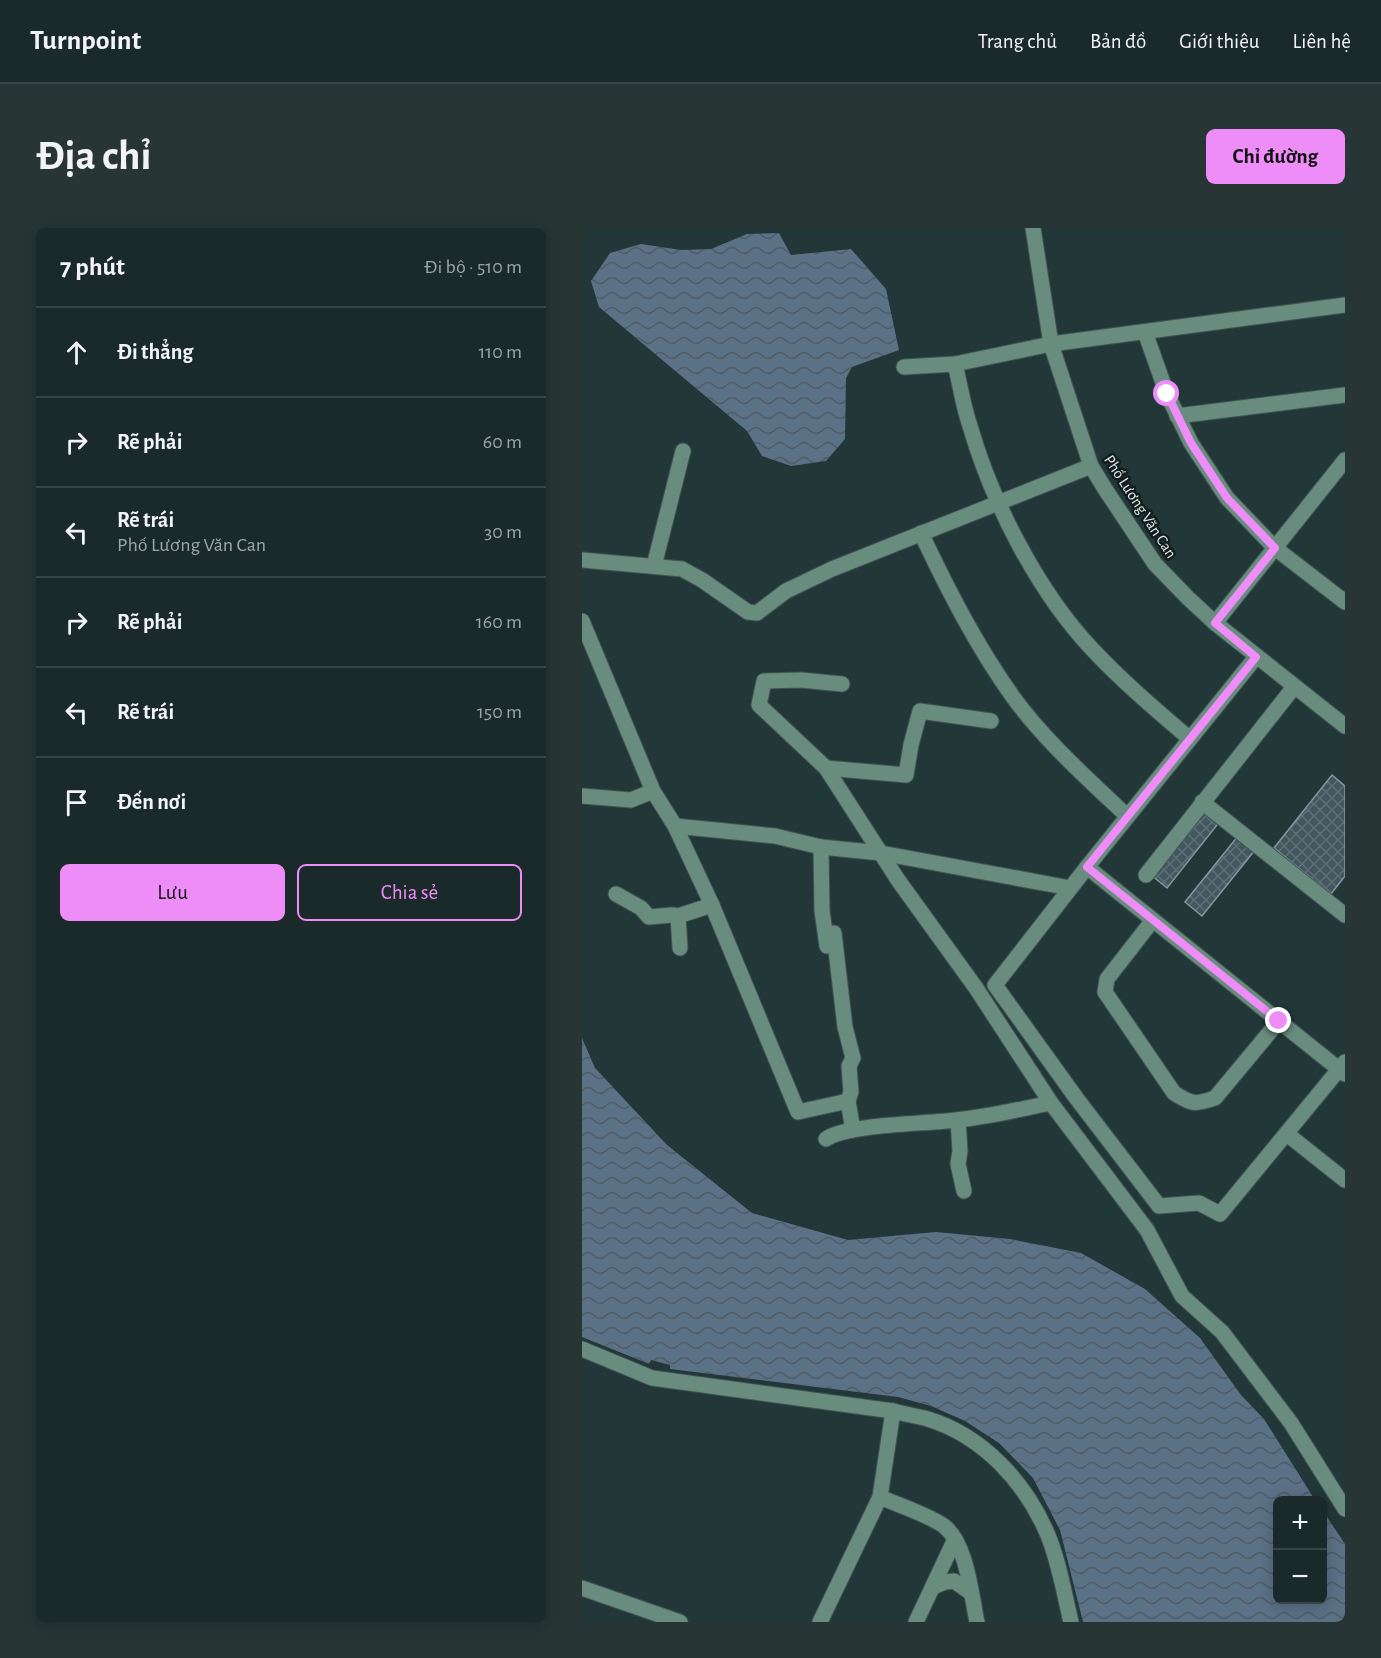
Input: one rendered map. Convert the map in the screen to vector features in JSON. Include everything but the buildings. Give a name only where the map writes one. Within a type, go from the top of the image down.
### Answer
[{"type":"street","name":"Phố Lương Văn Can","points":[[1033,228],[1051,344],[1091,466],[1131,530],[1155,564],[1215,623],[1345,726]]},
{"type":"street","points":[[904,367],[955,364],[1051,344],[1345,305]]},
{"type":"street","points":[[1145,332],[1177,416],[1191,443],[1227,498],[1275,548],[1344,600]]},
{"type":"street","points":[[955,364],[970,427],[998,502],[1026,557],[1069,621],[1091,648],[1144,700],[1190,739]]},
{"type":"street","points":[[1177,416],[1345,395]]},
{"type":"street","points":[[654,566],[683,450]]},
{"type":"street","points":[[1215,623],[1345,460]]},
{"type":"street","points":[[582,560],[682,569],[690,572],[748,612],[757,613],[786,591],[832,569],[1091,466]]},
{"type":"street","points":[[921,533],[978,644],[1015,699],[1072,762],[1127,816]]},
{"type":"street","points":[[582,621],[653,791],[675,826],[712,905],[798,1112],[848,1101]]},
{"type":"street","points":[[976,988],[995,985],[1127,816],[1256,657]]},
{"type":"street","points":[[842,684],[764,681],[759,705],[826,768],[881,853],[976,988],[1051,1103],[1147,1230],[1182,1296],[1222,1332],[1291,1423],[1345,1509]]},
{"type":"street","points":[[1146,875],[1294,687]]},
{"type":"street","points":[[826,768],[906,774],[920,711],[991,721]]},
{"type":"street","points":[[582,796],[631,800],[653,791]]},
{"type":"street","points":[[1202,802],[1343,908]]},
{"type":"street","points":[[675,826],[775,836],[821,847],[881,853],[1070,888]]},
{"type":"street","points":[[821,847],[822,911],[831,976]]},
{"type":"street","points":[[1087,867],[1279,1021],[1343,1068],[1220,1214],[1199,1203],[1159,1206]]},
{"type":"street","points":[[616,894],[641,908],[649,917],[678,916],[712,905]]},
{"type":"street","points":[[678,916],[680,948]]},
{"type":"street","points":[[1153,920],[1104,985],[1105,992],[1174,1093],[1190,1103],[1215,1098],[1279,1021]]},
{"type":"street","points":[[834,933],[845,1027],[853,1058],[849,1066],[851,1092],[848,1101],[853,1130]]},
{"type":"street","points":[[995,985],[1077,1099],[1159,1206]]},
{"type":"street","points":[[826,1139],[834,1134],[853,1130],[958,1120],[1051,1103]]},
{"type":"street","points":[[958,1120],[960,1151],[958,1164],[964,1191]]},
{"type":"street","points":[[1287,1134],[1345,1180]]},
{"type":"street","points":[[1109,1180],[1129,1166]]},
{"type":"street","points":[[1147,1230],[1159,1206]]},
{"type":"street","points":[[582,1349],[652,1378],[892,1411],[929,1419],[958,1432],[994,1457],[1022,1487],[1048,1534],[1071,1622]]},
{"type":"street","points":[[820,1622],[880,1497],[892,1411]]},
{"type":"street","points":[[880,1497],[942,1525],[955,1539],[963,1557],[977,1622]]},
{"type":"street","points":[[916,1622],[955,1539]]},
{"type":"street","points":[[933,1587],[945,1581],[954,1581],[970,1592]]},
{"type":"street","points":[[582,1588],[660,1619],[680,1622]]},
{"type":"water","points":[[779,233],[791,255],[851,249],[886,289],[899,350],[852,367],[846,378],[845,439],[826,461],[791,466],[762,456],[747,431],[599,307],[591,281],[610,253],[641,244],[681,250],[711,249],[747,234]]},
{"type":"water","points":[[582,1038],[595,1068],[667,1145],[752,1213],[848,1240],[936,1232],[1010,1239],[1081,1253],[1145,1289],[1200,1338],[1241,1395],[1264,1419],[1312,1496],[1273,1496],[1273,1604],[1327,1604],[1327,1517],[1345,1544],[1345,1622],[1083,1622],[1060,1530],[1033,1478],[999,1443],[965,1421],[931,1406],[898,1397],[670,1369],[670,1365],[651,1360],[649,1364],[582,1337]]},
{"type":"route","points":[[1167,394],[1191,443],[1227,498],[1275,548],[1215,623],[1256,657],[1087,867],[1279,1021]]}]
